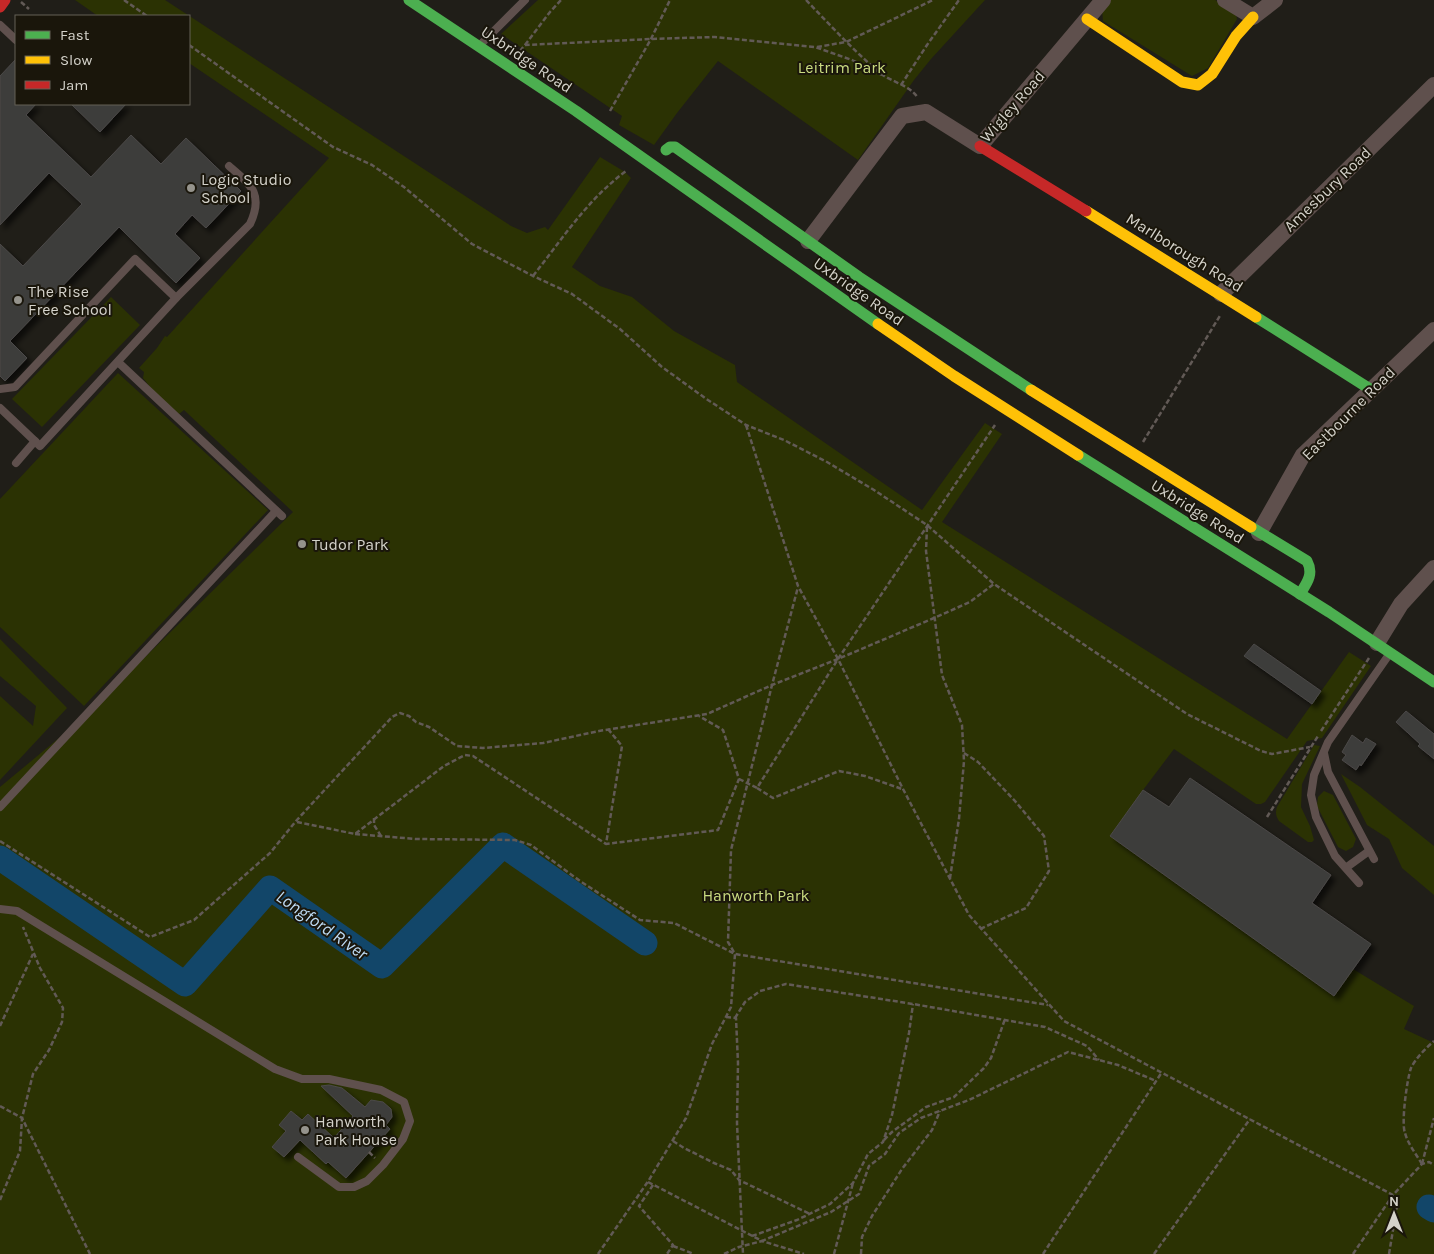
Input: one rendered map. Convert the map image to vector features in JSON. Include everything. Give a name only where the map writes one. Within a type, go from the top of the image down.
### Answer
[{"type":"street","points":[[0,7],[5,0]]},
{"type":"street","name":"Uxbridge Road","points":[[409,0],[599,127],[846,302],[1005,409],[1300,594],[1434,682]]},
{"type":"street","name":"Wigley Road","points":[[926,112],[980,146],[1103,0]]},
{"type":"street","points":[[1225,0],[1253,17]]},
{"type":"street","points":[[1087,19],[1182,82],[1198,85],[1212,74],[1236,36],[1253,17],[1275,0]]},
{"type":"street","name":"Amesbury Road","points":[[1226,297],[1434,85]]},
{"type":"street","points":[[808,241],[902,116],[926,112]]},
{"type":"street","name":"Marlborough Road","points":[[980,146],[1226,297],[1370,389]]},
{"type":"street","name":"Uxbridge Road","points":[[666,150],[670,147],[675,147],[970,352],[1259,533],[1307,561],[1311,567],[1311,575],[1300,594]]},
{"type":"street","name":"Eastbourne Road","points":[[1259,533],[1303,455],[1434,330]]},
{"type":"street","points":[[1377,643],[1401,604],[1434,568]]},
{"type":"lane","points":[[479,46],[525,0]]},
{"type":"lane","points":[[0,25],[15,39]]},
{"type":"lane","points":[[0,408],[40,446],[176,298],[250,224],[255,214],[257,202],[253,191],[245,179],[228,166]]},
{"type":"lane","points":[[0,389],[15,387],[135,259],[176,298]]},
{"type":"lane","points":[[0,807],[279,513],[118,362]]},
{"type":"lane","points":[[16,463],[35,441]]},
{"type":"lane","points":[[1359,883],[1347,867],[1335,856],[1316,817],[1311,795],[1314,775],[1328,742],[1391,652]]},
{"type":"lane","points":[[1324,753],[1328,772],[1374,860]]},
{"type":"lane","points":[[1347,867],[1369,851]]},
{"type":"lane","points":[[0,910],[17,911],[275,1069],[302,1079],[329,1079],[381,1090],[404,1102],[410,1121],[403,1139],[384,1165],[367,1181],[354,1187],[339,1187],[298,1157]]},
{"type":"path","points":[[20,0],[29,9]]},
{"type":"path","points":[[124,0],[146,15]]},
{"type":"path","points":[[521,48],[561,0]]},
{"type":"path","points":[[611,109],[670,0]]},
{"type":"path","points":[[806,0],[846,42],[882,75]]},
{"type":"path","points":[[815,48],[846,42],[933,0]]},
{"type":"path","points":[[901,85],[959,0]]},
{"type":"path","points":[[525,45],[715,37],[815,48],[852,60],[901,85],[914,93],[926,112]]},
{"type":"path","points":[[190,46],[333,147],[372,165],[404,186],[472,244],[572,294],[620,329],[662,367],[746,425],[784,440],[827,462],[927,525],[994,584],[1195,718],[1261,751],[1272,754],[1310,747]]},
{"type":"path","points":[[533,276],[588,206],[609,184],[628,170]]},
{"type":"path","points":[[1135,456],[1226,297]]},
{"type":"path","points":[[757,788],[838,659],[1005,409]]},
{"type":"path","points":[[746,425],[798,586],[838,659],[969,915],[1064,1021],[1393,1195],[1397,1206],[1389,1254]]},
{"type":"path","points":[[927,525],[926,551],[942,675],[962,725],[964,753],[959,819],[950,879]]},
{"type":"path","points":[[0,841],[150,936],[194,920],[270,853],[296,821],[392,717],[400,713],[429,727],[457,746],[471,748],[543,743],[608,729],[698,716],[707,714],[970,602],[994,584]]},
{"type":"path","points":[[598,1254],[648,1182],[686,1118],[712,1044],[731,1007],[735,954],[728,942],[731,850],[798,586]]},
{"type":"path","points":[[1267,817],[1310,747],[1369,658]]},
{"type":"path","points":[[355,834],[444,766],[465,755],[473,756],[606,844],[718,830],[739,779],[723,730],[698,716]]},
{"type":"path","points":[[606,844],[622,746],[608,729]]},
{"type":"path","points":[[470,756],[471,748]]},
{"type":"path","points":[[964,753],[978,762],[1015,801],[1044,836],[1049,871],[1026,908],[980,929]]},
{"type":"path","points":[[739,779],[773,798],[839,771],[865,776],[903,789]]},
{"type":"path","points":[[374,818],[374,825],[381,836]]},
{"type":"path","points":[[296,821],[355,834],[424,839],[515,840],[531,845],[580,881],[640,920],[674,923],[735,954],[1049,1005]]},
{"type":"path","points":[[0,1200],[20,1151],[22,1118],[33,1074],[49,1050],[62,1022],[63,1008],[33,954],[17,911]]},
{"type":"path","points":[[0,1026],[33,954]]},
{"type":"path","points":[[743,1254],[737,1123],[738,1063],[735,1018],[745,1002],[760,991],[786,984],[1045,1027],[1087,1046],[1099,1060]]},
{"type":"path","points":[[883,1142],[892,1116],[913,1004]]},
{"type":"path","points":[[726,1017],[735,1018]]},
{"type":"path","points":[[834,1254],[853,1183],[868,1154],[892,1132],[926,1107],[954,1097],[984,1068],[991,1058],[1005,1019]]},
{"type":"path","points":[[1422,1164],[1404,1133],[1403,1121],[1412,1067],[1434,1041]]},
{"type":"path","points":[[724,1254],[742,1246],[762,1241],[830,1212],[859,1194],[869,1166],[885,1154],[899,1133],[921,1118],[969,1100],[1068,1052],[1118,1065],[1156,1081]]},
{"type":"path","points":[[1043,1254],[1162,1072]]},
{"type":"path","points":[[0,1106],[22,1118],[90,1254]]},
{"type":"path","points":[[861,1254],[862,1237],[872,1216],[902,1169],[932,1130],[940,1111]]},
{"type":"path","points":[[1352,1254],[1393,1195],[1422,1164],[1434,1118]]},
{"type":"path","points":[[1154,1254],[1250,1119]]},
{"type":"path","points":[[673,1140],[731,1170],[740,1180],[810,1214]]},
{"type":"path","points":[[369,1152],[378,1160]]},
{"type":"path","points":[[1422,1164],[1429,1162],[1434,1165]]},
{"type":"path","points":[[648,1182],[762,1241],[804,1254]]},
{"type":"path","points":[[752,1236],[797,1220],[830,1204],[853,1183]]},
{"type":"path","points":[[653,1185],[639,1206],[673,1246],[694,1254]]},
{"type":"path","points":[[667,1254],[673,1246]]},
{"type":"green space","name":"Hanworth Park","points":[[75,0],[165,0],[188,15],[97,15]]},
{"type":"green space","name":"Leitrim Park","points":[[538,0],[985,0],[914,80],[858,160],[718,61],[654,145],[619,125],[622,116],[501,34]]},
{"type":"green space","points":[[1110,0],[1215,0],[1235,11],[1237,19],[1208,68],[1192,76],[1103,21],[1102,9]]},
{"type":"green space","name":"Hanworth Park","points":[[190,16],[511,226],[527,233],[545,227],[548,230],[600,157],[625,172],[631,178],[572,267],[600,286],[632,297],[674,331],[735,365],[737,382],[922,510],[985,423],[1002,434],[942,522],[1287,739],[1349,652],[1371,666],[1322,738],[1307,741],[1265,802],[1256,804],[1174,749],[1110,836],[1334,996],[1353,969],[1414,1006],[1404,1029],[1434,1043],[1434,1254],[0,1254],[0,787],[83,718],[293,512],[184,410],[179,414],[155,393],[143,378],[144,372],[139,368],[165,336],[167,337],[329,158],[190,64]]},
{"type":"green space","points":[[111,297],[140,325],[42,427],[12,399]]},
{"type":"green space","points":[[118,373],[268,510],[84,706],[0,627],[0,499]]},
{"type":"green space","points":[[0,639],[67,708],[0,780],[0,696],[33,726],[36,706],[0,676]]},
{"type":"green space","points":[[1314,745],[1320,746],[1302,784],[1301,807],[1314,840],[1308,842],[1279,821],[1276,811]]},
{"type":"green space","points":[[1341,774],[1434,846],[1434,895],[1402,868],[1389,839],[1367,825]]},
{"type":"green space","points":[[1324,791],[1333,795],[1356,839],[1353,847],[1346,851],[1338,847],[1317,806],[1318,797]]},
{"type":"building","points":[[15,60],[15,105],[35,105],[26,115],[91,177],[131,135],[161,164],[186,138],[241,191],[206,228],[192,215],[175,234],[200,258],[176,283],[119,227],[10,341],[27,358],[5,381],[0,376],[0,244],[23,266],[82,204],[49,173],[0,225],[0,76]]},
{"type":"building","points":[[72,105],[125,105],[100,132]]},
{"type":"building","points":[[1254,644],[1321,691],[1312,704],[1244,656]]},
{"type":"building","points":[[1406,711],[1434,734],[1434,759],[1418,746],[1420,744],[1396,722]]},
{"type":"building","points":[[1352,735],[1363,743],[1366,738],[1376,744],[1361,766],[1360,764],[1356,770],[1342,760],[1346,755],[1342,752]]},
{"type":"building","points":[[1190,778],[1331,875],[1312,903],[1371,944],[1334,996],[1110,836],[1143,790],[1169,807]]},
{"type":"building","name":"Hanworth Park House","points":[[329,1085],[342,1088],[365,1107],[371,1100],[383,1102],[391,1109],[392,1117],[386,1125],[390,1129],[346,1178],[328,1162],[326,1164],[300,1140],[284,1157],[272,1147],[286,1131],[279,1125],[291,1111],[302,1120],[308,1114],[334,1138],[353,1116],[321,1086]]},
{"type":"waterway","name":"Longford River","points":[[0,858],[185,984],[270,888],[382,966],[503,845],[645,943]]},
{"type":"waterway","name":"Longford River","points":[[1429,1207],[1434,1210]]},
{"type":"traffic: fast","points":[[409,0],[576,111],[878,324]]},
{"type":"traffic: fast","points":[[666,150],[670,147],[675,147],[859,277],[1031,390]]},
{"type":"traffic: fast","points":[[1256,317],[1370,389]]},
{"type":"traffic: fast","points":[[1078,455],[1329,612],[1434,682]]},
{"type":"traffic: fast","points":[[1251,527],[1307,561],[1310,574],[1300,594]]},
{"type":"traffic: slow","points":[[1087,19],[1182,82],[1198,85],[1212,74],[1236,36],[1253,17]]},
{"type":"traffic: slow","points":[[1086,211],[1256,317]]},
{"type":"traffic: slow","points":[[878,324],[954,376],[1078,455]]},
{"type":"traffic: slow","points":[[1031,390],[1251,527]]},
{"type":"traffic: jam","points":[[0,7],[5,0]]},
{"type":"traffic: jam","points":[[980,146],[1086,211]]},
{"type":"place","name":"Logic Studio School","points":[[191,188]]},
{"type":"place","name":"The Rise Free School","points":[[18,300]]},
{"type":"place","name":"Tudor Park","points":[[302,544]]},
{"type":"place","name":"Hanworth Park House","points":[[305,1130]]}]
